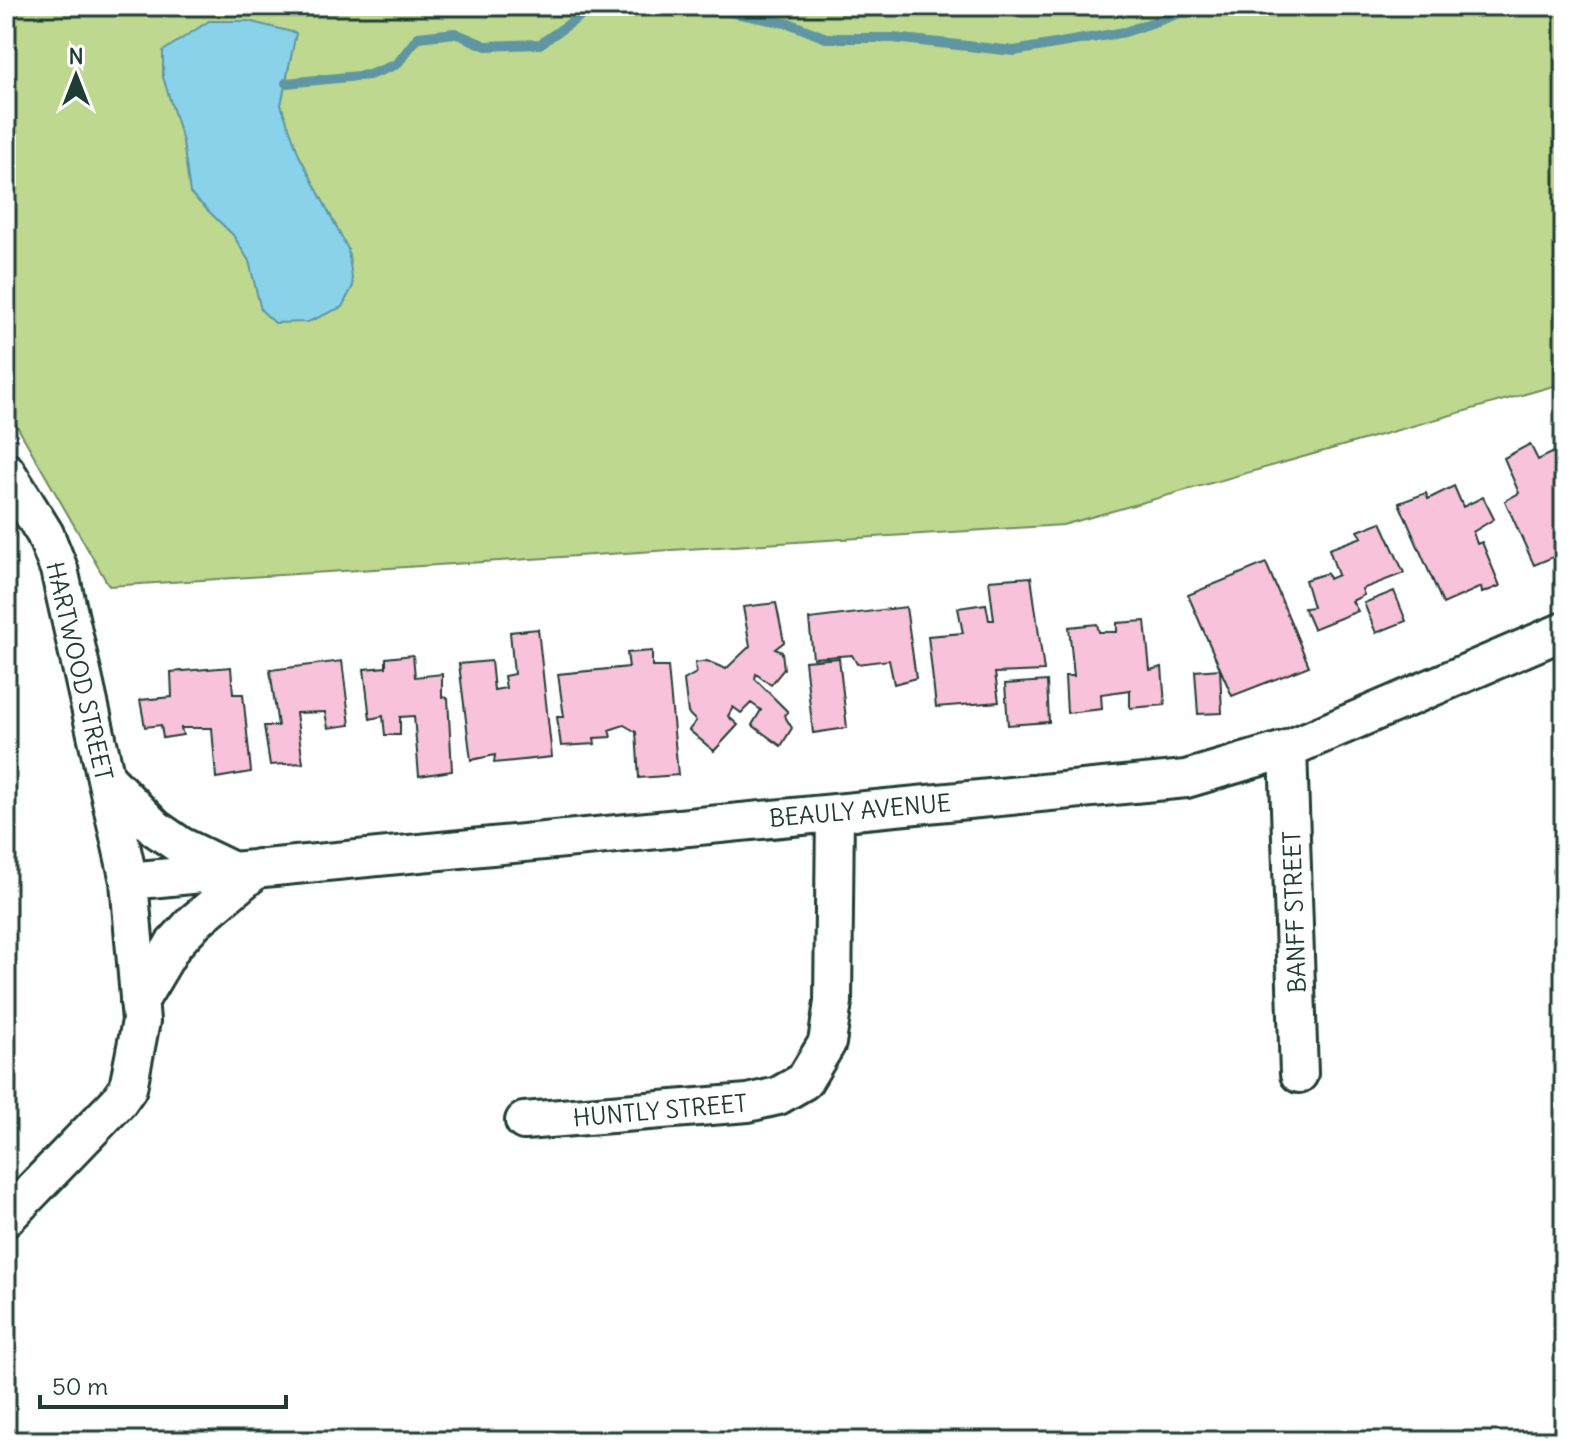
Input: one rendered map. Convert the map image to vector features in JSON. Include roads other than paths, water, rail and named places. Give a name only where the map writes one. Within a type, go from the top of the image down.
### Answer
[{"type":"street","name":"HARTWOOD STREET","points":[[6,471],[45,534],[59,569],[129,881],[139,1002],[138,1054],[128,1088],[6,1218]]},
{"type":"street","name":"BEAULY AVENUE","points":[[129,881],[1186,779],[1288,749],[1564,631]]},
{"type":"street","name":"BANFF STREET","points":[[1288,749],[1299,1074]]},
{"type":"street","points":[[107,779],[155,828],[181,846],[246,869],[237,889],[194,922],[173,945],[139,1002]]},
{"type":"street","name":"HUNTLY STREET","points":[[524,1121],[748,1103],[778,1096],[804,1081],[827,1043],[833,1002],[835,813]]},
{"type":"water","points":[[209,21],[248,21],[296,33],[281,105],[299,155],[348,249],[353,286],[342,307],[308,322],[275,323],[261,310],[249,261],[233,235],[190,193],[183,142],[163,77],[163,51]]},
{"type":"waterway","points":[[286,83],[369,75],[397,64],[418,37],[455,33],[486,46],[540,44],[592,8],[724,11],[791,24],[826,38],[893,38],[1014,51],[1125,32],[1180,13],[1291,6]]}]
